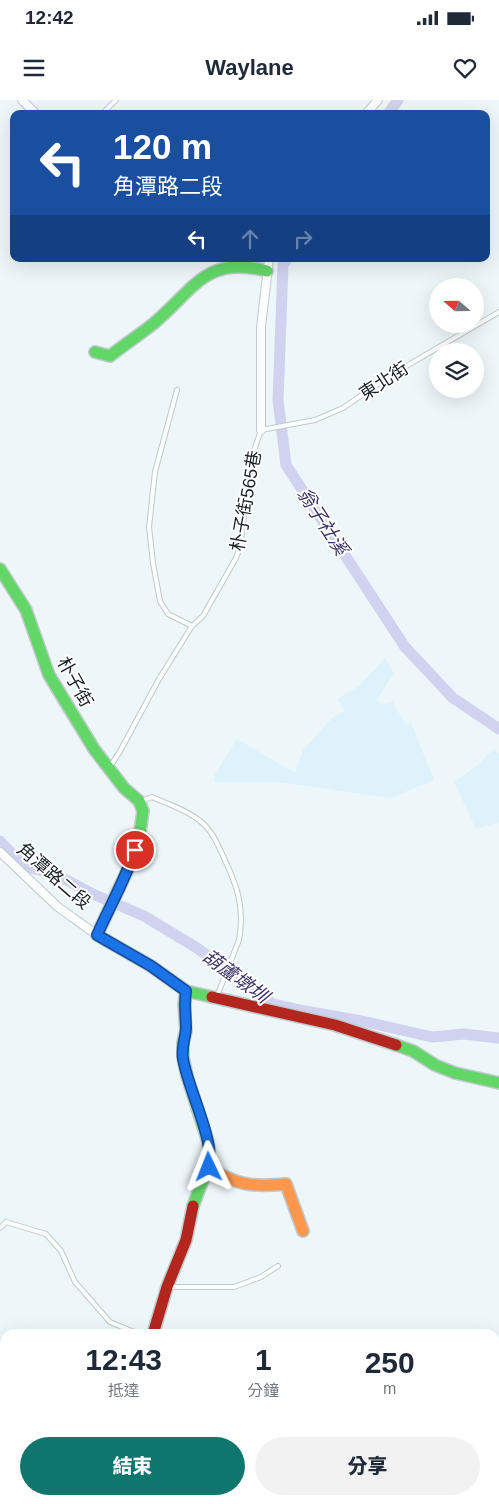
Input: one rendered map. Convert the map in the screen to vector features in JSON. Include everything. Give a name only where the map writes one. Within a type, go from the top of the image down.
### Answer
[{"type":"street","points":[[22,100],[32,110]]},
{"type":"street","points":[[369,110],[378,100]]},
{"type":"street","name":"朴子街565巷","points":[[264,430],[261,327],[268,262]]},
{"type":"street","points":[[94,352],[110,356],[130,339],[153,324],[199,280],[212,273],[227,268],[243,266],[267,271]]},
{"type":"street","name":"朴子街","points":[[0,569],[26,610],[49,675],[94,749],[124,788],[139,801]]},
{"type":"street","points":[[97,935],[129,867],[140,832],[143,811],[139,801]]},
{"type":"street","name":"角潭路二段","points":[[0,852],[58,907],[97,935],[151,966],[186,991]]},
{"type":"street","points":[[155,1329],[167,1287],[186,1240],[195,1198],[210,1161],[208,1142],[187,1076],[183,1057],[182,1042],[186,1031],[184,1004],[186,991],[335,1026],[413,1051],[435,1065],[455,1073],[499,1083]]},
{"type":"street","points":[[209,1167],[220,1176],[238,1184],[253,1187],[286,1184],[303,1231]]},
{"type":"lane","points":[[106,110],[116,100]]},
{"type":"lane","name":"東北街","points":[[264,430],[315,420],[342,408],[391,375],[499,312]]},
{"type":"lane","points":[[177,390],[155,472],[149,526],[152,563],[160,601],[168,614],[192,626]]},
{"type":"lane","name":"朴子街565巷","points":[[109,768],[159,679],[192,626],[202,616],[236,558],[240,547],[252,457],[264,430]]},
{"type":"lane","points":[[139,801],[152,797],[186,812],[200,821],[214,836],[236,882],[241,902],[241,931],[216,999]]},
{"type":"lane","points":[[0,1228],[6,1222],[46,1234],[61,1251],[74,1282],[110,1322],[128,1329]]},
{"type":"lane","points":[[167,1287],[234,1287],[261,1277],[278,1266]]},
{"type":"shaded area","points":[[385,658],[394,673],[377,699],[381,705],[392,701],[406,725],[411,723],[434,780],[390,798],[279,782],[214,782],[215,774],[237,739],[295,773],[303,750],[333,717],[345,711],[337,699],[359,686]]},
{"type":"shaded area","points":[[494,748],[499,754],[499,822],[476,829],[454,782],[478,765]]},
{"type":"waterway","name":"翁子社溪","points":[[391,110],[398,100]]},
{"type":"waterway","name":"翁子社溪","points":[[285,262],[283,265],[278,400],[286,465],[405,647],[453,698],[499,729]]},
{"type":"waterway","name":"葫蘆墩圳","points":[[0,841],[27,867],[55,874],[93,894],[144,916],[197,948],[273,1004],[432,1037],[464,1034],[499,1038]]},
{"type":"traffic: fast","points":[[95,352],[110,356],[153,324],[202,278],[229,268],[246,267],[267,271]]},
{"type":"traffic: fast","points":[[0,569],[26,610],[49,675],[94,749],[124,788],[139,801],[143,811],[140,832],[129,867],[97,935],[151,966],[186,991],[212,997]]},
{"type":"traffic: fast","points":[[186,991],[184,1004],[186,1031],[183,1042],[183,1057],[187,1076],[208,1142],[210,1161],[193,1206]]},
{"type":"traffic: fast","points":[[396,1045],[413,1051],[435,1065],[455,1073],[499,1083]]},
{"type":"traffic: slow","points":[[209,1167],[228,1178],[246,1184],[286,1184],[303,1231]]},
{"type":"traffic: jam","points":[[212,997],[335,1025],[396,1045]]},
{"type":"traffic: jam","points":[[154,1329],[167,1287],[186,1240],[193,1206]]},
{"type":"route","points":[[135,850],[117,894],[97,935],[151,966],[186,991],[184,1004],[186,1031],[182,1042],[183,1057],[187,1076],[208,1142],[209,1167]]}]
